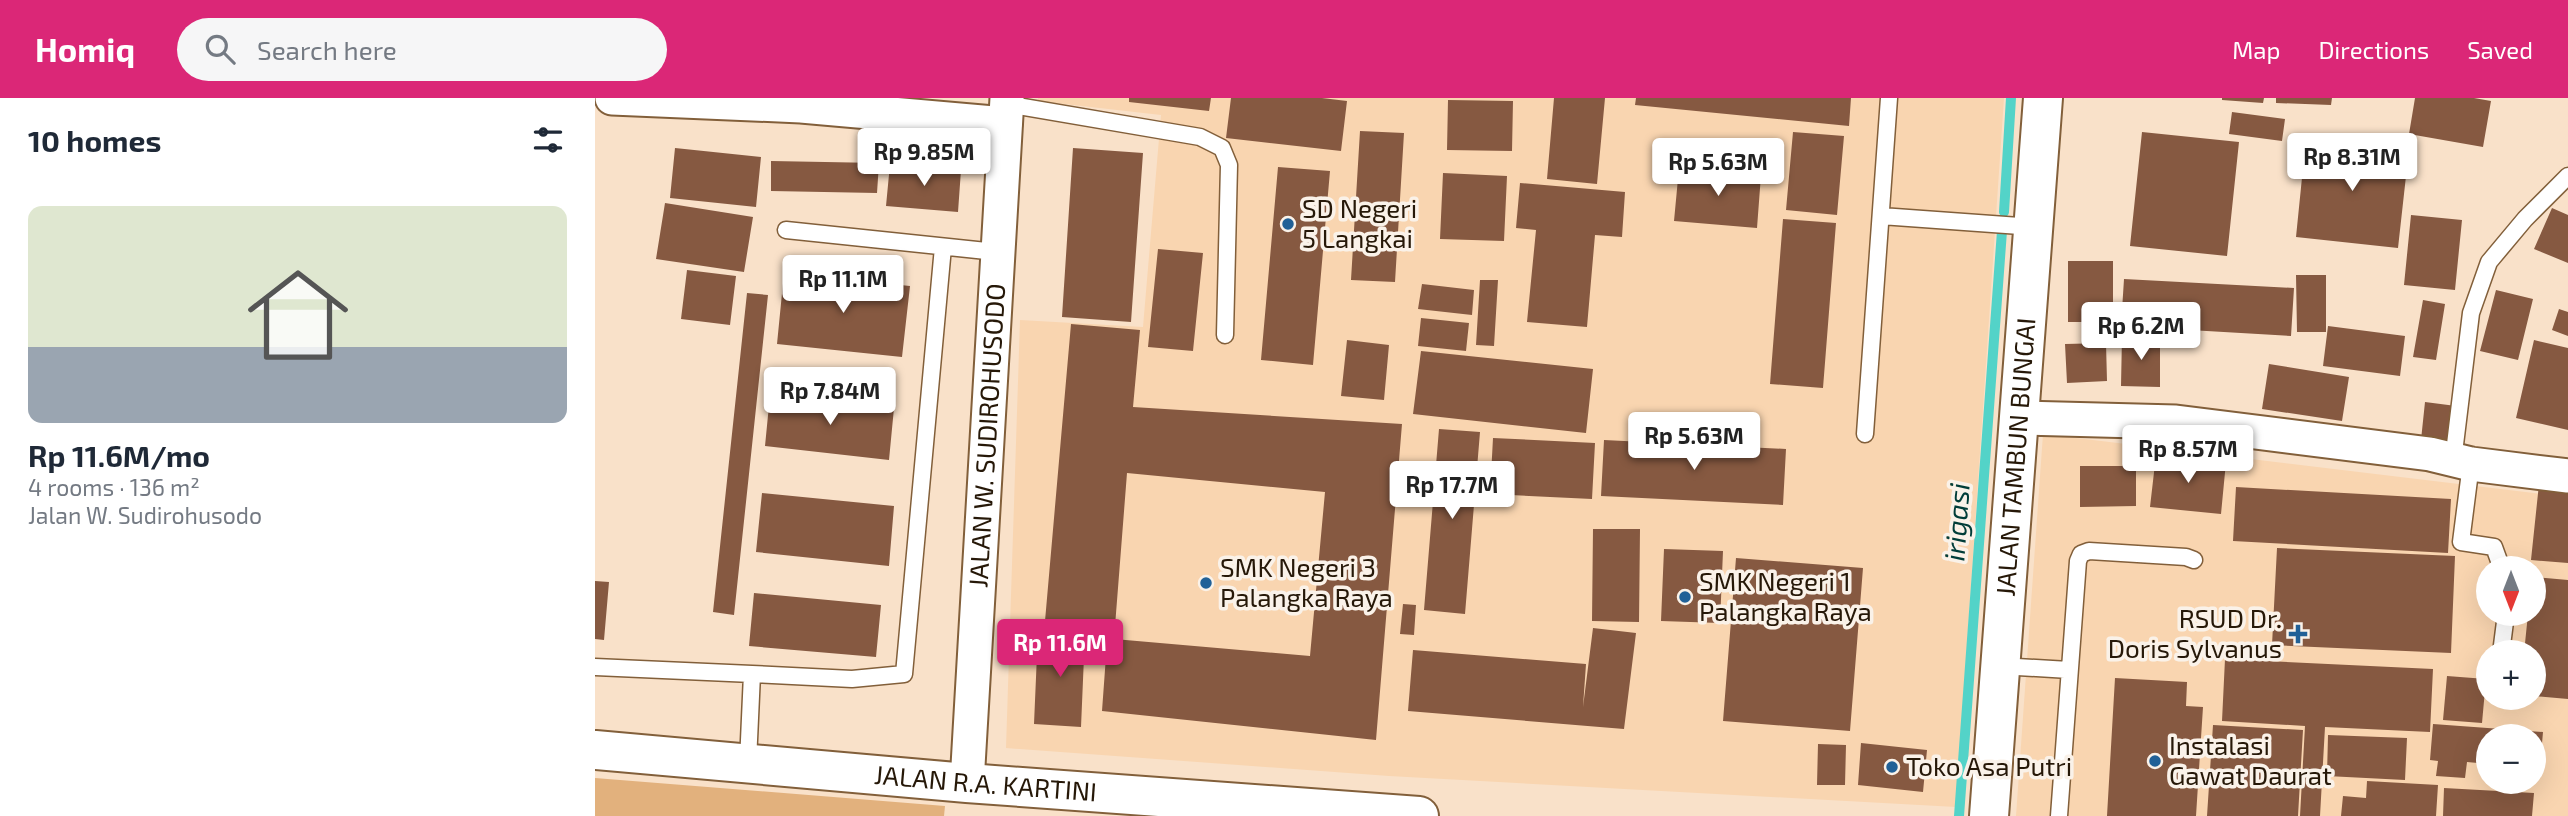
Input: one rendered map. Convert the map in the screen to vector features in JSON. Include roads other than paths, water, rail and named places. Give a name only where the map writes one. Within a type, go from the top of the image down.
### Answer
[{"type":"street","points":[[612,98],[801,106],[1006,109]]},
{"type":"street","name":"JALAN TAMBUN BUNGAI","points":[[1989,816],[2043,98]]},
{"type":"street","name":"JALAN W. SUDIROHUSODO","points":[[966,799],[1006,109]]},
{"type":"street","points":[[2018,418],[2176,422],[2430,454],[2462,463],[2568,476]]},
{"type":"street","name":"JALAN R.A. KARTINI","points":[[595,750],[748,762],[966,799],[1419,816]]},
{"type":"lane","points":[[1865,434],[1889,98]]},
{"type":"lane","points":[[1006,109],[1201,137],[1221,148],[1230,165],[1225,335]]},
{"type":"lane","points":[[2497,556],[2494,547],[2461,542],[2462,463],[2471,313],[2489,262],[2525,219],[2568,176]]},
{"type":"lane","points":[[1881,216],[2034,227]]},
{"type":"lane","points":[[786,230],[996,252]]},
{"type":"lane","points":[[595,667],[852,679],[904,674],[943,247]]},
{"type":"lane","points":[[2059,816],[2078,561],[2081,554],[2089,551],[2186,557],[2194,560]]},
{"type":"lane","points":[[2000,666],[2069,670]]},
{"type":"lane","points":[[748,762],[752,674]]},
{"type":"waterway","name":"irigasi","points":[[2004,212],[2011,98]]},
{"type":"waterway","name":"irigasi","points":[[1959,816],[2002,231]]},
{"type":"place","name":"SD Negeri 5 Langkai","points":[[1288,224]]},
{"type":"place","name":"SMK Negeri 3 Palangka Raya","points":[[1206,583]]},
{"type":"place","name":"SMK Negeri 1 Palangka Raya","points":[[1685,597]]},
{"type":"place","name":"RSUD Dr. Doris Sylvanus","points":[[2298,634]]},
{"type":"place","name":"Instalasi Gawat Daurat","points":[[2155,761]]},
{"type":"place","name":"Toko Asa Putri","points":[[1892,767]]}]
